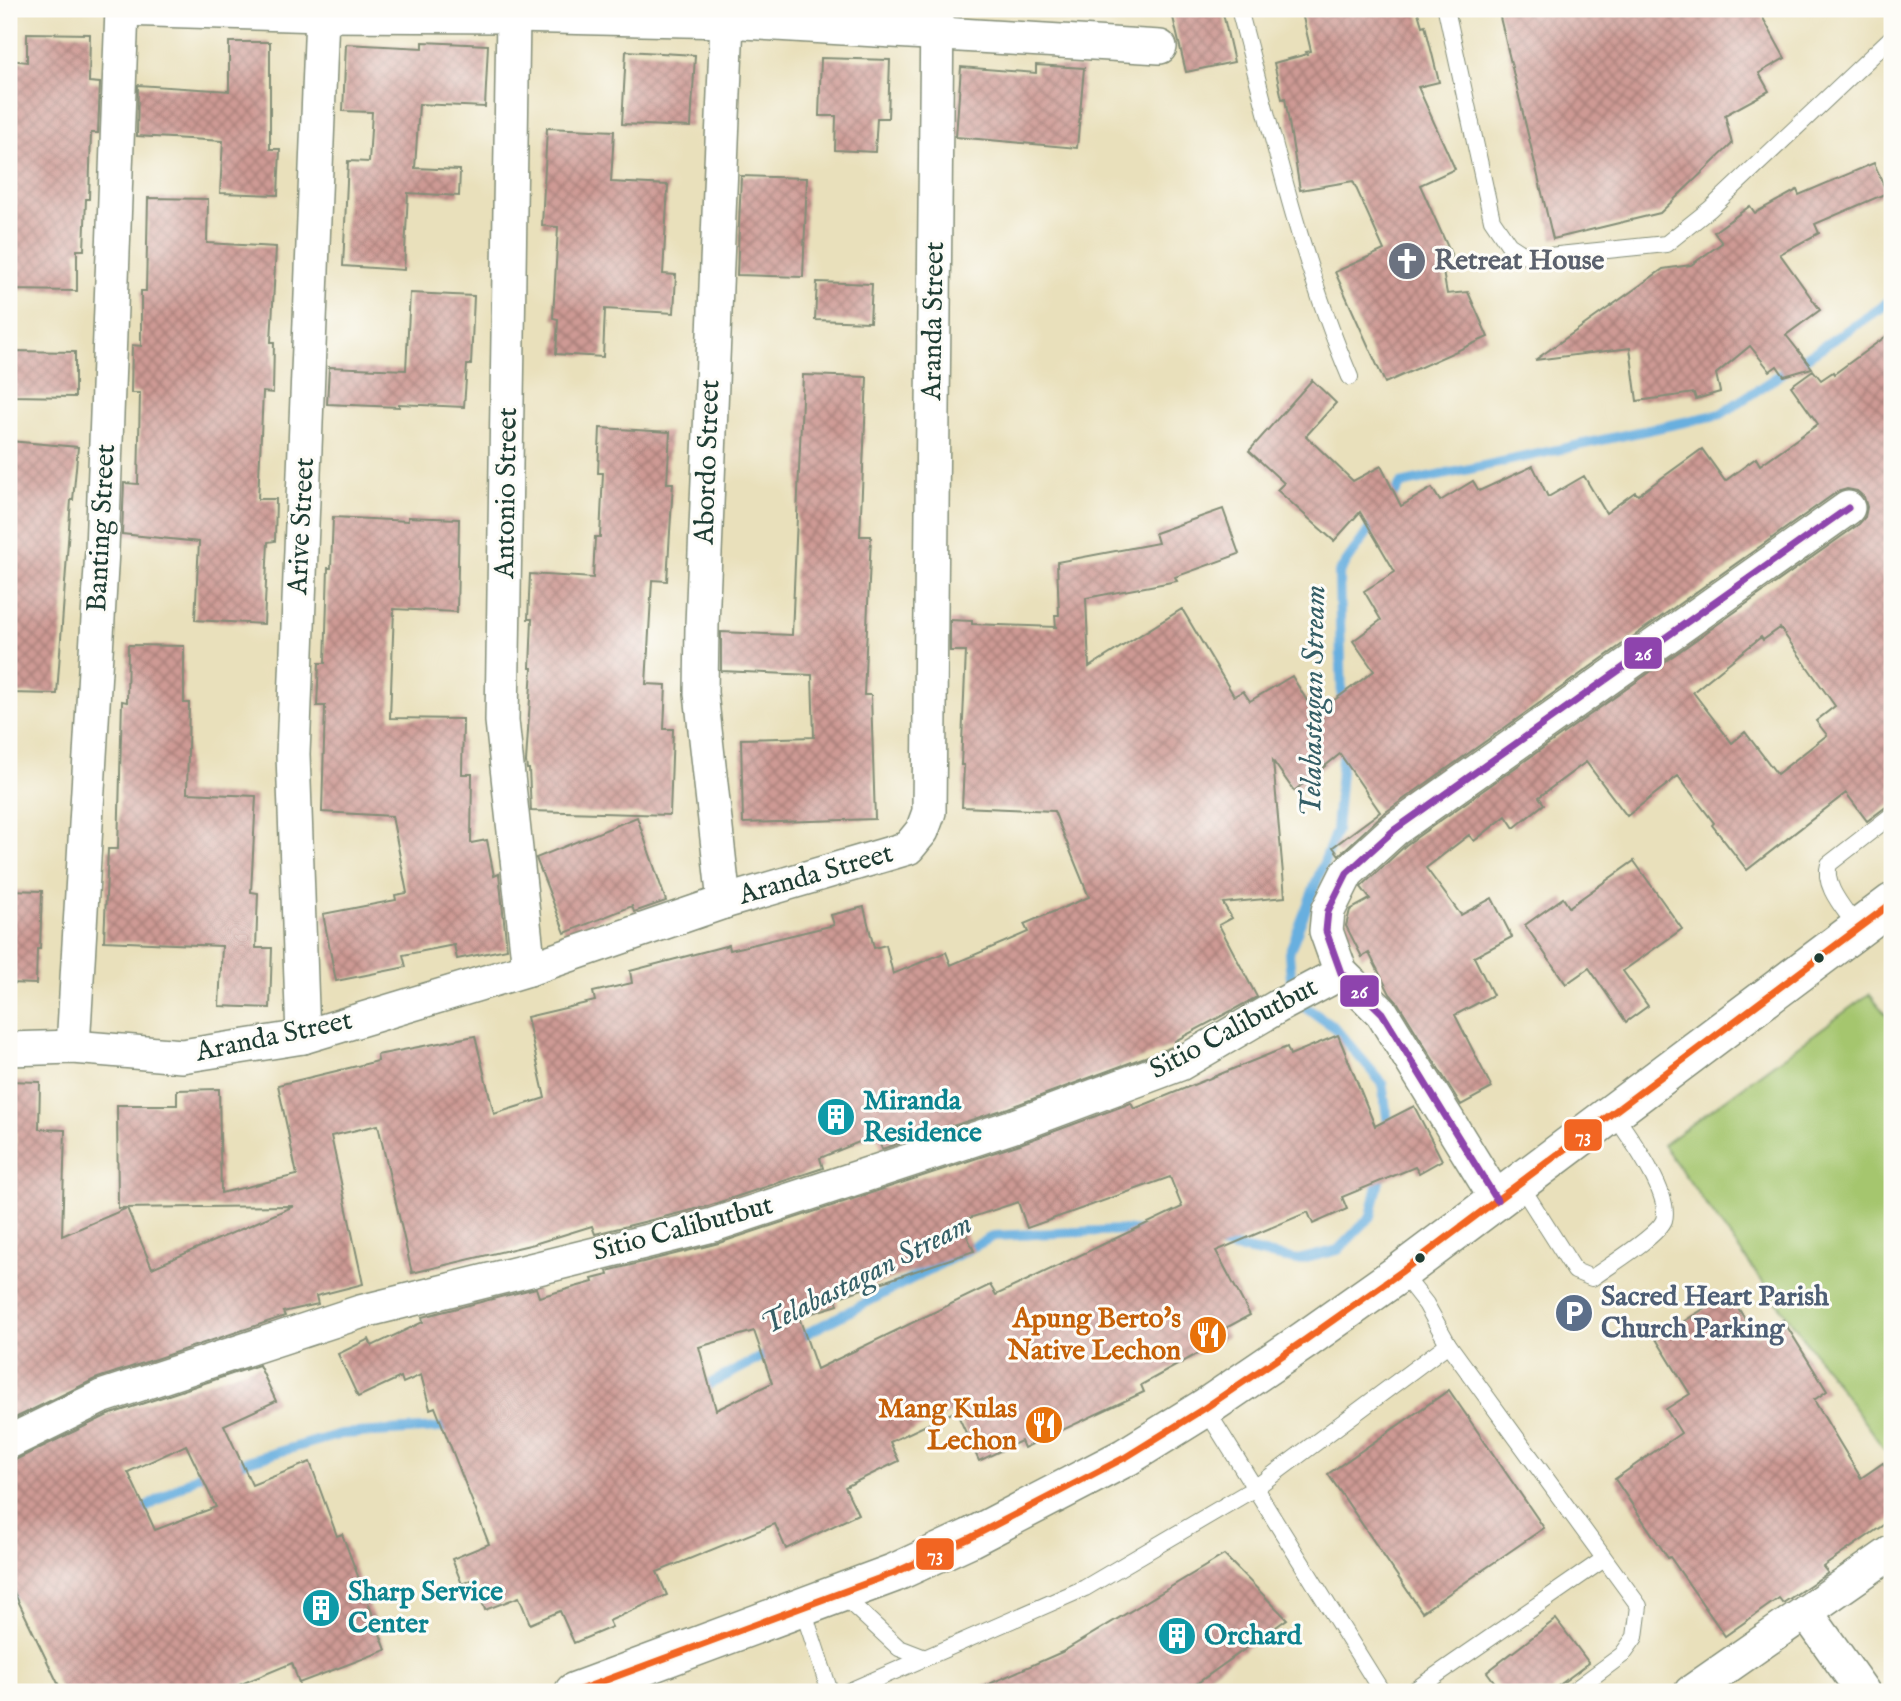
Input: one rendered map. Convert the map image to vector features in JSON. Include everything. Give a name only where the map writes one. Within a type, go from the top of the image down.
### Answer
[{"type":"highway","points":[[574,1692],[907,1567],[1042,1502],[1126,1457],[1205,1408],[1401,1272],[1892,903]]},
{"type":"street","points":[[121,9],[726,21],[937,20],[1160,47]]},
{"type":"street","name":"Banting Street","points":[[73,1047],[102,550],[121,9]]},
{"type":"street","name":"Arive Street","points":[[303,1037],[293,754],[322,15]]},
{"type":"street","name":"Antonio Street","points":[[513,16],[502,721],[529,968]]},
{"type":"street","name":"Aranda Street","points":[[9,1049],[73,1047],[182,1056],[303,1037],[529,968],[724,902],[908,849],[922,831],[929,812],[937,20]]},
{"type":"street","name":"Abordo Street","points":[[724,902],[701,679],[726,21]]},
{"type":"street","points":[[1508,1191],[1382,1013],[1330,979],[1326,931],[1328,911],[1347,873],[1394,830],[1848,508]]},
{"type":"street","name":"Sitio Calibutbut","points":[[9,1442],[101,1397],[360,1312],[713,1225],[1014,1126],[1180,1064],[1330,979]]},
{"type":"street","points":[[1691,1692],[1892,1552]]},
{"type":"street","points":[[1807,1612],[1863,1692]]},
{"type":"lane","points":[[1239,9],[1293,212],[1329,326],[1350,377]]},
{"type":"lane","points":[[1446,9],[1492,219],[1509,246],[1530,258],[1665,244],[1710,209],[1892,37]]},
{"type":"lane","points":[[1858,929],[1830,887],[1826,874],[1829,864],[1892,815]]},
{"type":"lane","points":[[1508,1191],[1550,1228],[1574,1271],[1582,1276],[1592,1278],[1656,1232],[1663,1220],[1665,1206],[1647,1164],[1613,1113]]},
{"type":"lane","points":[[1401,1272],[1426,1304],[1448,1344],[1639,1606],[1635,1637],[1622,1655],[1572,1692]]},
{"type":"lane","points":[[847,1692],[1085,1588],[1255,1488],[1448,1344]]},
{"type":"lane","points":[[1205,1408],[1382,1692]]},
{"type":"lane","points":[[1412,1692],[1604,1559]]},
{"type":"lane","points":[[841,1594],[899,1648],[925,1658]]},
{"type":"lane","points":[[802,1607],[830,1692]]},
{"type":"green space","points":[[1869,994],[1892,1022],[1892,1460],[1663,1145]]},
{"type":"building","points":[[1171,9],[1222,9],[1234,62],[1186,72]]},
{"type":"building","points":[[1301,9],[1417,9],[1422,26],[1425,25],[1439,82],[1418,87],[1455,169],[1420,185],[1455,263],[1442,266],[1447,294],[1468,292],[1488,337],[1385,383],[1335,272],[1384,250],[1353,181],[1300,190],[1285,98],[1282,99],[1274,63],[1311,51]]},
{"type":"building","points":[[1498,9],[1758,9],[1785,58],[1759,73],[1769,91],[1725,115],[1732,144],[1660,213],[1553,239]]},
{"type":"building","points":[[27,33],[90,34],[89,82],[100,83],[98,133],[91,133],[84,250],[77,250],[77,291],[9,290],[9,60],[27,62]]},
{"type":"building","points":[[229,42],[270,42],[270,149],[280,149],[278,195],[220,193],[223,141],[137,136],[138,85],[229,91]]},
{"type":"building","points":[[423,42],[488,45],[485,107],[419,104],[415,168],[460,170],[459,196],[408,193],[404,270],[343,266],[348,161],[369,162],[372,112],[343,111],[346,44],[423,48]]},
{"type":"building","points":[[626,51],[695,55],[691,127],[622,124]]},
{"type":"building","points":[[821,58],[890,60],[888,118],[877,118],[875,152],[835,150],[836,116],[819,116]]},
{"type":"building","points":[[1036,65],[1084,68],[1077,148],[956,137],[961,67],[1036,73]]},
{"type":"building","points":[[547,128],[614,131],[611,182],[668,185],[663,274],[676,275],[674,313],[605,309],[603,357],[556,354],[558,319],[553,318],[558,227],[542,226]]},
{"type":"building","points":[[1874,163],[1887,193],[1815,224],[1819,233],[1780,254],[1820,310],[1786,335],[1812,368],[1784,376],[1777,366],[1770,371],[1750,346],[1716,374],[1720,392],[1696,399],[1694,393],[1637,401],[1630,348],[1535,360],[1663,269],[1691,265],[1722,243],[1714,232],[1750,206],[1755,213],[1797,190],[1799,195]]},
{"type":"building","points":[[741,176],[807,178],[803,277],[737,275]]},
{"type":"building","points":[[148,198],[208,199],[207,243],[276,247],[271,342],[274,342],[273,393],[263,392],[258,499],[276,499],[275,541],[268,542],[264,624],[195,620],[199,542],[122,534],[124,483],[138,484],[140,393],[131,393],[132,345],[141,346],[141,291],[146,291]]},
{"type":"building","points":[[817,282],[872,284],[870,322],[815,320]]},
{"type":"building","points":[[410,293],[474,296],[471,365],[467,365],[464,407],[327,404],[329,367],[406,370]]},
{"type":"building","points":[[1892,332],[1892,805],[1867,821],[1846,793],[1747,870],[1678,776],[1627,816],[1586,762],[1539,797],[1544,804],[1514,828],[1506,816],[1474,841],[1469,835],[1426,868],[1461,915],[1492,898],[1512,937],[1474,957],[1493,995],[1455,1015],[1492,1088],[1461,1105],[1390,994],[1369,953],[1362,957],[1346,926],[1350,910],[1370,899],[1361,887],[1406,845],[1859,524],[1865,517],[1867,507],[1864,497],[1857,491],[1847,489],[1837,492],[1383,814],[1339,855],[1333,847],[1380,812],[1340,754],[1294,791],[1273,761],[1285,897],[1223,903],[1232,918],[1219,925],[1257,997],[1175,1041],[1176,1044],[1172,1047],[1008,1108],[882,1149],[876,1135],[820,1158],[823,1168],[708,1206],[595,1234],[592,1226],[534,1244],[412,1273],[378,1125],[331,1136],[363,1284],[316,1296],[318,1304],[283,1312],[285,1316],[95,1379],[9,1421],[9,1312],[16,1131],[9,1131],[9,1081],[40,1082],[39,1129],[65,1130],[62,1236],[127,1208],[152,1268],[294,1206],[118,1208],[117,1105],[177,1105],[177,1090],[219,1089],[221,1193],[297,1175],[278,1085],[378,1061],[377,1055],[475,1036],[494,1114],[545,1098],[527,1017],[595,1001],[593,992],[632,983],[630,971],[729,945],[730,950],[834,925],[831,915],[864,907],[874,948],[886,945],[893,974],[946,952],[951,965],[1028,932],[1024,924],[1089,897],[1054,811],[962,807],[966,651],[950,651],[950,620],[972,621],[972,624],[1056,627],[1055,615],[1059,615],[1057,562],[1158,543],[1155,533],[1223,509],[1239,554],[1175,577],[1177,581],[1086,598],[1089,667],[1182,609],[1234,696],[1243,691],[1250,701],[1292,676],[1315,714],[1374,671],[1353,641],[1381,620],[1364,591],[1395,572],[1360,512],[1334,541],[1277,490],[1284,483],[1249,451],[1312,380],[1336,403],[1306,436],[1353,481],[1381,466],[1401,506],[1432,488],[1440,501],[1473,481],[1479,491],[1533,466],[1548,497],[1584,476],[1606,513],[1635,492],[1638,495],[1702,449],[1725,481],[1756,458],[1760,465],[1818,424],[1791,386],[1813,370],[1821,380],[1833,372],[1834,374]],"holes":[[[1780,628],[1835,706],[1816,721],[1827,735],[1777,774],[1745,732],[1732,743],[1693,692],[1761,637],[1763,640]]]},
{"type":"building","points":[[9,351],[75,352],[75,397],[9,396]]},
{"type":"building","points":[[803,375],[867,377],[860,536],[871,536],[864,695],[871,695],[875,819],[743,823],[741,739],[814,737],[812,675],[721,671],[721,632],[792,635]]},
{"type":"building","points":[[600,428],[670,432],[667,483],[673,483],[667,581],[652,580],[646,684],[666,685],[664,729],[673,729],[670,815],[531,811],[529,769],[526,762],[532,668],[532,619],[528,619],[530,574],[593,578],[595,537],[600,537],[603,473],[598,473]]},
{"type":"building","points":[[9,441],[78,447],[71,500],[57,694],[9,693]]},
{"type":"building","points":[[333,517],[408,521],[408,517],[459,519],[457,612],[394,609],[390,718],[463,719],[462,774],[472,774],[471,843],[487,840],[494,876],[499,874],[507,949],[457,959],[454,945],[403,955],[406,967],[336,981],[323,914],[396,900],[395,895],[407,893],[392,816],[322,812],[325,706],[317,706],[319,663],[325,663],[328,568],[331,568]]},
{"type":"building","points":[[128,645],[184,646],[184,703],[189,703],[187,793],[256,796],[251,892],[258,893],[256,948],[272,948],[270,1008],[219,1006],[222,946],[104,941],[108,849],[118,849],[122,701],[127,702]]},
{"type":"building","points":[[637,817],[666,901],[634,912],[632,906],[565,933],[536,858]]},
{"type":"building","points":[[1634,861],[1682,929],[1623,971],[1648,1006],[1626,1022],[1589,968],[1566,984],[1525,925],[1563,898],[1569,907]]},
{"type":"building","points":[[9,890],[42,891],[36,984],[9,983]]},
{"type":"building","points":[[1338,1035],[1375,1126],[1414,1106],[1442,1160],[1419,1173],[1415,1167],[1342,1197],[1347,1209],[1313,1224],[1308,1212],[1216,1251],[1250,1315],[1224,1329],[1228,1337],[1141,1385],[1144,1392],[1024,1448],[1021,1441],[979,1461],[956,1411],[890,1442],[899,1461],[845,1487],[858,1514],[786,1549],[775,1524],[657,1572],[667,1595],[609,1621],[612,1627],[574,1643],[560,1611],[530,1624],[519,1597],[485,1610],[474,1579],[462,1584],[452,1559],[489,1544],[435,1407],[430,1409],[421,1375],[403,1383],[401,1377],[358,1397],[338,1354],[369,1339],[372,1346],[423,1322],[422,1317],[536,1288],[539,1297],[593,1282],[592,1279],[608,1275],[607,1271],[719,1243],[1020,1144],[1131,1103],[1134,1109],[1287,1047],[1290,1055]],"holes":[[[1170,1177],[1182,1207],[996,1295],[990,1285],[817,1369],[799,1317],[838,1305],[836,1298],[974,1251],[960,1221],[1018,1202],[1027,1228]],[[754,1331],[772,1383],[716,1410],[699,1347]]]},
{"type":"building","points":[[1729,1293],[1756,1337],[1783,1320],[1827,1391],[1814,1400],[1861,1478],[1883,1463],[1892,1477],[1892,1519],[1823,1567],[1828,1573],[1783,1603],[1779,1598],[1725,1636],[1615,1479],[1681,1433],[1666,1409],[1690,1394],[1656,1339]]},
{"type":"building","points":[[259,1365],[276,1401],[224,1425],[252,1485],[310,1462],[337,1536],[342,1534],[386,1650],[299,1683],[292,1663],[222,1692],[62,1692],[9,1582],[9,1461],[108,1415]],"holes":[[[186,1445],[216,1507],[155,1530],[128,1472]]]},
{"type":"building","points":[[1449,1390],[1544,1528],[1422,1612],[1328,1474]]},
{"type":"building","name":"Orchard","points":[[1224,1555],[1287,1619],[1185,1692],[971,1692],[1062,1652]]},
{"type":"building","points":[[1556,1619],[1589,1663],[1550,1692],[1502,1692],[1487,1672]]},
{"type":"waterway","name":"Telabastagan Stream","points":[[1389,502],[1401,484],[1721,414],[1881,308],[1892,298]]},
{"type":"waterway","name":"Telabastagan Stream","points":[[1342,707],[1339,573],[1376,520]]},
{"type":"waterway","name":"Telabastagan Stream","points":[[1292,991],[1289,953],[1336,831],[1343,746]]},
{"type":"waterway","name":"Telabastagan Stream","points":[[1299,1003],[1333,1026],[1382,1083],[1389,1130]]},
{"type":"waterway","name":"Telabastagan Stream","points":[[1214,1244],[1298,1260],[1338,1250],[1371,1216],[1381,1172]]},
{"type":"waterway","name":"Telabastagan Stream","points":[[796,1339],[994,1236],[1122,1230],[1144,1232]]},
{"type":"waterway","name":"Telabastagan Stream","points":[[700,1389],[773,1351]]},
{"type":"waterway","name":"Telabastagan Stream","points":[[230,1466],[341,1434],[455,1427]]},
{"type":"waterway","name":"Telabastagan Stream","points":[[134,1515],[199,1475],[212,1471]]},
{"type":"waterway","name":"Telabastagan Stream","points":[[9,1597],[24,1586]]},
{"type":"transit line","name":"26","points":[[1497,1200],[1382,1013],[1341,973],[1326,931],[1328,911],[1347,873],[1394,830],[1848,508]]},
{"type":"transit line","name":"73","points":[[574,1692],[894,1573],[970,1538],[1126,1457],[1205,1408],[1401,1272],[1892,903]]},
{"type":"place","name":"Retreat House","points":[[1407,261]]},
{"type":"place","name":"Miranda Residence","points":[[836,1117]]},
{"type":"place","name":"Sacred Heart Parish Church Parking","points":[[1574,1313]]},
{"type":"place","name":"Apung Berto's Native Lechon","points":[[1208,1335]]},
{"type":"place","name":"Mang Kulas Lechon","points":[[1044,1425]]},
{"type":"place","name":"Sharp Service Center","points":[[321,1608]]},
{"type":"place","name":"Orchard","points":[[1177,1636]]}]
